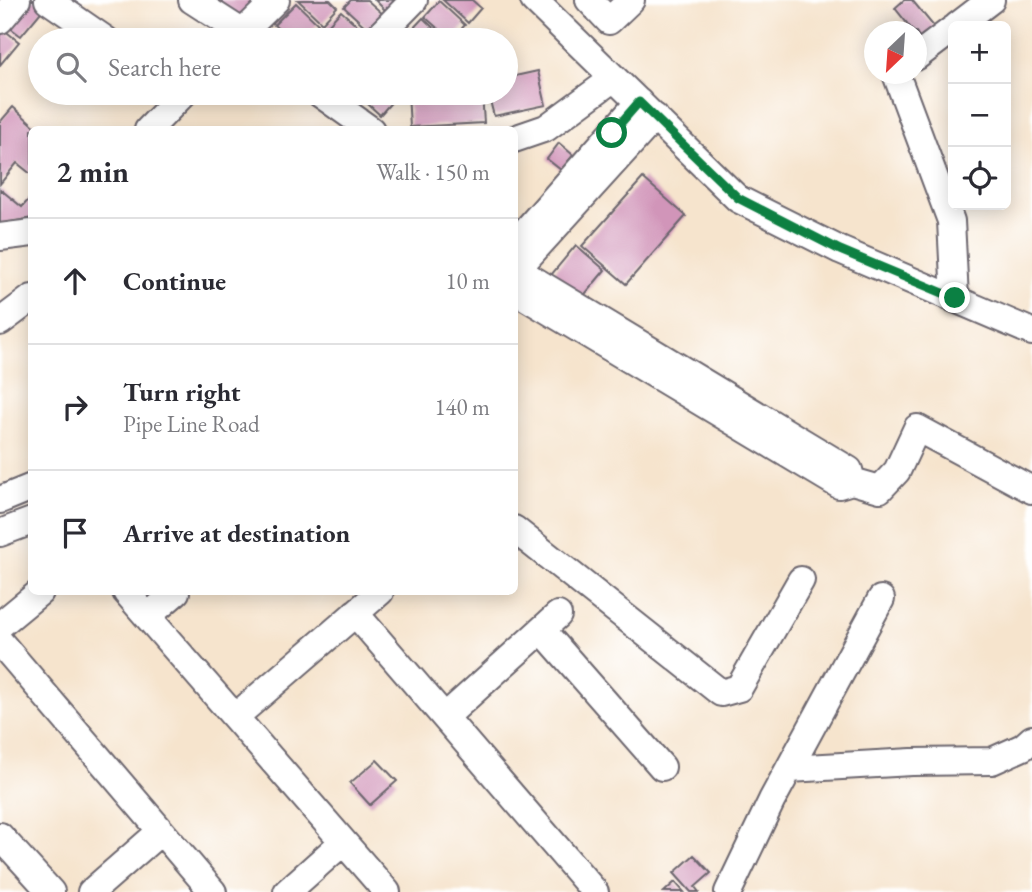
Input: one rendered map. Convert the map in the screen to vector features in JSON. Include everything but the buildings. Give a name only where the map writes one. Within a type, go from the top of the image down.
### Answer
[{"type":"street","points":[[0,20],[17,0]]},
{"type":"street","points":[[48,0],[89,28]]},
{"type":"street","points":[[192,0],[231,28]]},
{"type":"street","points":[[252,28],[276,0]]},
{"type":"street","points":[[387,28],[414,0]]},
{"type":"street","points":[[534,0],[738,198],[840,250],[1032,332]]},
{"type":"street","points":[[589,0],[609,21],[631,0]]},
{"type":"street","points":[[964,21],[991,0]]},
{"type":"street","points":[[927,49],[948,33]]},
{"type":"street","points":[[518,138],[546,128],[614,78]]},
{"type":"street","points":[[900,84],[951,221],[955,298]]},
{"type":"street","points":[[152,126],[172,105]]},
{"type":"street","points":[[337,105],[366,126]]},
{"type":"street","points":[[518,264],[647,109]]},
{"type":"street","points":[[0,237],[28,234]]},
{"type":"street","points":[[518,270],[849,470],[852,481],[880,489],[897,471],[917,428],[1032,490]]},
{"type":"street","points":[[0,322],[28,301]]},
{"type":"street","points":[[0,500],[28,489]]},
{"type":"street","points":[[0,533],[28,522]]},
{"type":"street","points":[[518,532],[721,693],[739,688],[802,580]]},
{"type":"street","points":[[0,625],[36,595]]},
{"type":"street","points":[[129,595],[387,892]]},
{"type":"street","points":[[148,616],[172,595]]},
{"type":"street","points":[[235,717],[376,595]]},
{"type":"street","points":[[727,892],[789,769],[881,599]]},
{"type":"street","points":[[355,613],[595,892]]},
{"type":"street","points":[[446,716],[550,622],[662,767]]},
{"type":"street","points":[[0,642],[213,892]]},
{"type":"street","points":[[789,769],[912,762],[992,761],[1023,747],[1032,739]]},
{"type":"street","points":[[91,892],[161,831]]},
{"type":"street","points":[[0,835],[51,892]]},
{"type":"street","points":[[287,892],[344,842]]},
{"type":"route","points":[[612,133],[639,102],[738,198],[840,250],[955,298]]}]
